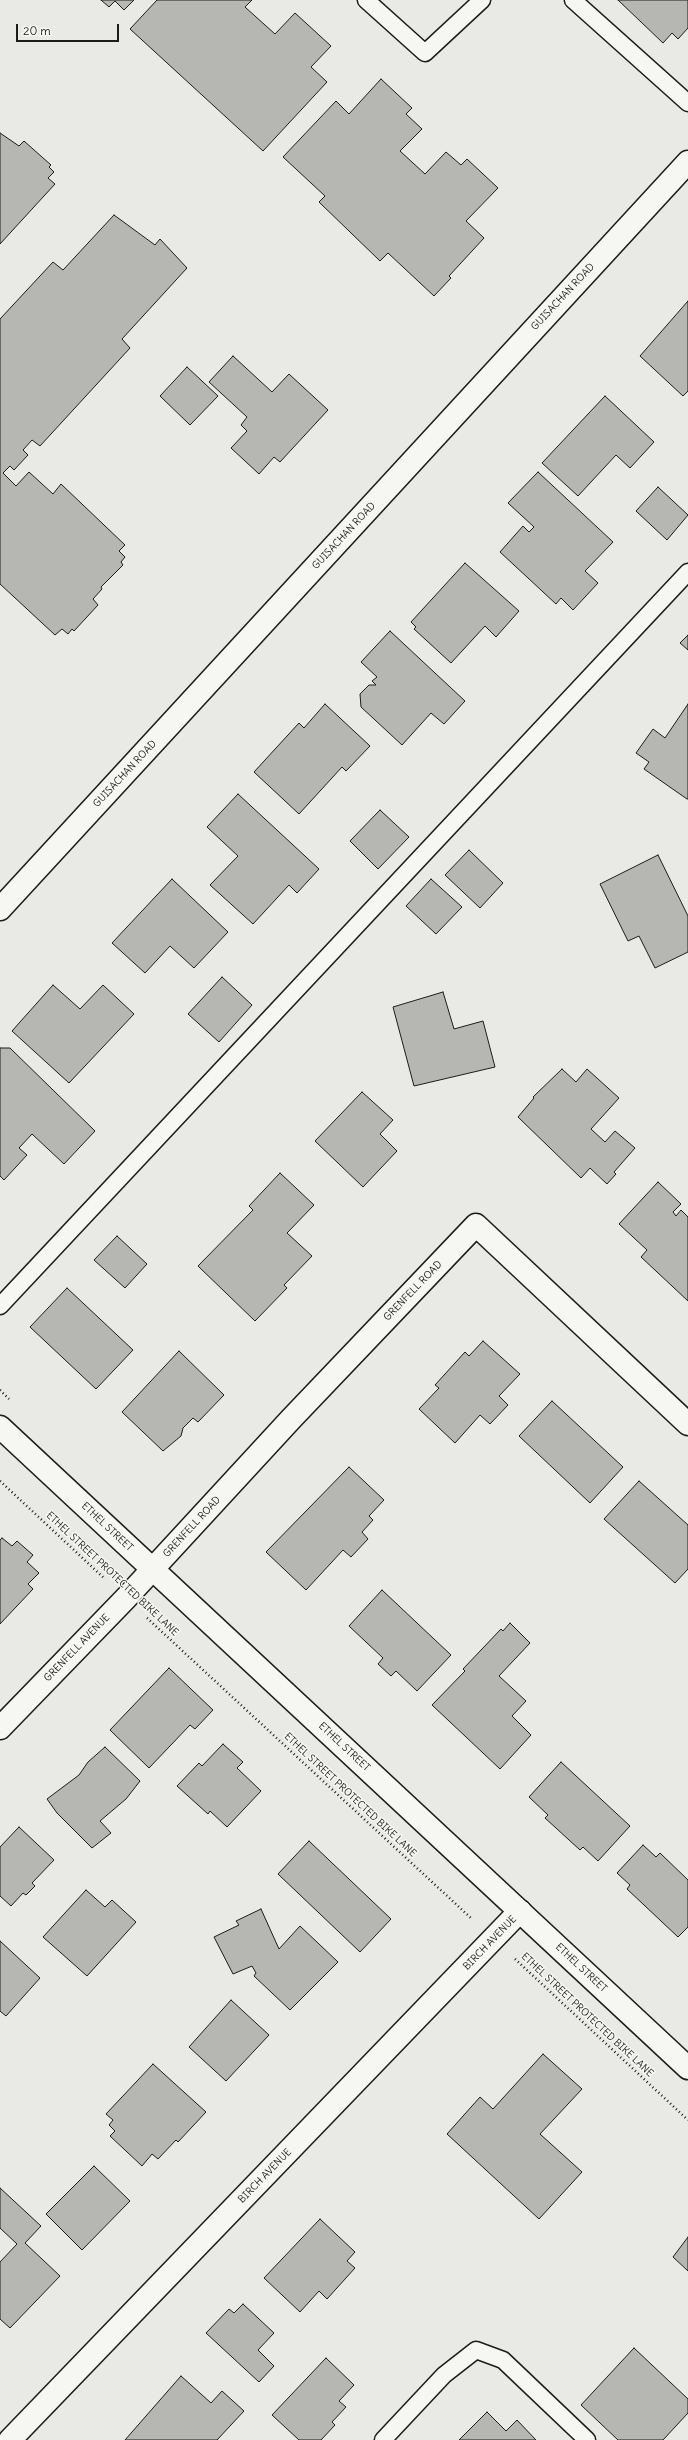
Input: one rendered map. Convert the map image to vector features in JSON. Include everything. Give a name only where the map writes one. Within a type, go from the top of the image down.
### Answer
[{"type":"street","name":"GUISACHAN ROAD","points":[[0,909],[688,162]]},
{"type":"street","name":"GRENFELL ROAD","points":[[153,1569],[291,1419],[476,1225],[688,1424]]},
{"type":"street","name":"ETHEL STREET","points":[[0,1427],[688,2068]]},
{"type":"street","name":"GRENFELL AVENUE","points":[[0,1728],[153,1569]]},
{"type":"street","name":"BIRCH AVENUE","points":[[10,2440],[520,1911]]},
{"type":"lane","points":[[366,0],[425,53],[482,0]]},
{"type":"lane","points":[[573,0],[688,103]]},
{"type":"lane","points":[[0,1306],[688,572]]},
{"type":"lane","points":[[383,2440],[444,2375],[476,2350],[503,2360],[587,2440]]},
{"type":"path","name":"ETHEL STREET PROTECTED BIKE LANE","points":[[0,1481],[688,2120]]},
{"type":"building","points":[[101,0],[134,0],[124,10],[115,1],[109,7]]},
{"type":"building","points":[[157,0],[252,0],[245,7],[275,34],[295,13],[331,46],[311,67],[327,82],[263,151],[130,29]]},
{"type":"building","points":[[618,0],[688,0],[688,28],[678,39],[672,33],[663,43]]},
{"type":"building","points":[[381,79],[412,108],[406,114],[422,129],[400,151],[425,174],[446,152],[461,165],[467,159],[498,188],[466,221],[484,238],[449,276],[451,278],[434,296],[388,253],[380,261],[319,202],[325,196],[283,157],[336,101],[349,114]]},
{"type":"building","points":[[0,133],[19,146],[24,141],[51,165],[49,167],[54,172],[48,178],[55,184],[0,244]]},
{"type":"building","points":[[114,215],[155,245],[160,239],[187,268],[122,339],[130,348],[40,446],[32,440],[23,450],[28,455],[14,470],[10,466],[3,473],[16,486],[29,472],[53,494],[61,484],[125,545],[119,551],[125,557],[121,562],[123,565],[101,587],[102,589],[93,599],[98,605],[74,631],[72,629],[68,634],[62,629],[55,635],[0,584],[0,319],[53,262],[63,270]]},
{"type":"building","points":[[688,301],[688,391],[683,396],[640,356]]},
{"type":"building","points":[[233,356],[272,392],[289,374],[328,410],[280,462],[274,457],[259,474],[231,448],[247,431],[241,425],[247,417],[209,382]]},
{"type":"building","points":[[187,367],[218,396],[190,425],[160,396]]},
{"type":"building","points":[[605,396],[654,442],[630,468],[616,455],[578,496],[542,463]]},
{"type":"building","points":[[538,472],[613,542],[585,571],[598,583],[573,610],[561,598],[556,604],[500,552],[523,526],[529,532],[534,527],[508,503]]},
{"type":"building","points":[[658,487],[688,515],[667,540],[636,511]]},
{"type":"building","points":[[465,563],[519,611],[496,637],[485,626],[451,663],[414,629],[416,627],[411,622]]},
{"type":"building","points":[[390,631],[465,701],[444,724],[431,713],[402,745],[361,707],[360,694],[369,685],[376,685],[372,681],[377,677],[361,662]]},
{"type":"building","points":[[688,635],[688,650],[680,643]]},
{"type":"building","points":[[325,704],[370,746],[346,771],[342,767],[299,814],[254,772],[299,723],[304,728]]},
{"type":"building","points":[[688,704],[687,799],[644,769],[649,762],[636,753],[653,729],[665,738]]},
{"type":"building","points":[[238,794],[319,869],[297,893],[289,885],[253,924],[210,885],[238,856],[207,827]]},
{"type":"building","points":[[380,810],[409,837],[378,869],[350,841]]},
{"type":"building","points":[[469,850],[503,883],[480,908],[445,875]]},
{"type":"building","points":[[658,855],[688,916],[688,952],[655,968],[639,936],[628,941],[600,884]]},
{"type":"building","points":[[172,879],[228,932],[194,968],[170,946],[145,973],[112,943]]},
{"type":"building","points":[[431,879],[462,907],[436,934],[406,906]]},
{"type":"building","points":[[222,977],[252,1005],[219,1042],[188,1014]]},
{"type":"building","points":[[53,985],[80,1009],[103,985],[134,1014],[69,1083],[12,1031]]},
{"type":"building","points":[[443,992],[454,1029],[483,1021],[495,1067],[414,1086],[393,1007]]},
{"type":"building","points":[[0,1048],[10,1048],[95,1131],[64,1164],[32,1134],[19,1148],[27,1155],[4,1180],[0,1176]]},
{"type":"building","points":[[562,1069],[576,1082],[587,1069],[619,1098],[591,1129],[605,1142],[615,1131],[635,1148],[614,1172],[616,1174],[607,1184],[590,1168],[581,1178],[518,1117],[534,1098],[533,1097]]},
{"type":"building","points":[[362,1092],[393,1120],[380,1134],[397,1151],[363,1187],[315,1141]]},
{"type":"building","points":[[280,1173],[314,1205],[287,1233],[312,1256],[284,1285],[287,1288],[255,1321],[198,1266],[253,1210],[249,1206]]},
{"type":"building","points":[[658,1182],[681,1204],[673,1212],[676,1216],[681,1210],[688,1217],[688,1301],[641,1257],[647,1250],[619,1224]]},
{"type":"building","points":[[117,1236],[147,1264],[125,1288],[94,1260]]},
{"type":"building","points":[[67,1288],[133,1350],[96,1389],[30,1327]]},
{"type":"building","points":[[483,1341],[520,1374],[499,1396],[508,1405],[490,1424],[480,1415],[455,1443],[419,1409],[439,1388],[435,1385],[465,1352],[469,1356]]},
{"type":"building","points":[[179,1351],[224,1395],[198,1422],[193,1418],[183,1428],[181,1436],[163,1451],[122,1412]]},
{"type":"building","points":[[552,1401],[623,1467],[590,1503],[519,1436]]},
{"type":"building","points":[[349,1467],[384,1500],[369,1516],[373,1520],[362,1532],[368,1539],[351,1557],[343,1550],[306,1590],[266,1552]]},
{"type":"building","points":[[639,1481],[688,1525],[688,1569],[675,1583],[604,1519]]},
{"type":"building","points":[[2,1538],[12,1546],[17,1541],[33,1555],[27,1562],[39,1573],[28,1584],[33,1589],[0,1624],[0,1540]]},
{"type":"building","points":[[382,1590],[451,1655],[417,1691],[396,1671],[391,1676],[378,1664],[383,1658],[349,1626]]},
{"type":"building","points":[[510,1623],[530,1643],[499,1676],[526,1701],[512,1716],[531,1735],[500,1769],[432,1705],[465,1671],[463,1669],[501,1629],[503,1631]]},
{"type":"building","points":[[169,1668],[213,1710],[195,1729],[190,1725],[149,1768],[110,1730]]},
{"type":"building","points":[[223,1744],[243,1762],[237,1768],[261,1791],[227,1827],[210,1811],[208,1814],[177,1786],[199,1763],[202,1766]]},
{"type":"building","points":[[105,1747],[140,1781],[126,1799],[100,1821],[111,1833],[92,1848],[57,1813],[47,1799],[79,1775],[88,1762]]},
{"type":"building","points":[[561,1762],[630,1826],[598,1861],[583,1847],[580,1850],[545,1818],[548,1815],[529,1797]]},
{"type":"building","points":[[19,1827],[54,1860],[32,1883],[35,1886],[26,1895],[23,1893],[11,1906],[0,1896],[0,1847]]},
{"type":"building","points":[[309,1841],[391,1919],[360,1952],[278,1874]]},
{"type":"building","points":[[643,1845],[656,1857],[660,1853],[688,1880],[688,1927],[678,1937],[627,1889],[630,1885],[617,1873]]},
{"type":"building","points":[[86,1890],[105,1907],[112,1900],[136,1922],[87,1976],[43,1937]]},
{"type":"building","points":[[261,1909],[279,1949],[300,1926],[338,1962],[290,2010],[254,1976],[256,1973],[252,1966],[233,1974],[214,1937],[239,1925],[236,1921]]},
{"type":"building","points":[[0,1941],[40,1978],[6,2016],[0,2011]]},
{"type":"building","points":[[231,2000],[269,2035],[226,2081],[189,2047]]},
{"type":"building","points":[[543,2054],[582,2089],[540,2134],[582,2172],[539,2219],[447,2134],[480,2097],[493,2109]]},
{"type":"building","points":[[153,2064],[206,2112],[178,2142],[176,2140],[158,2159],[152,2154],[142,2166],[110,2136],[115,2131],[109,2125],[113,2120],[106,2114]]},
{"type":"building","points":[[94,2166],[130,2201],[82,2250],[46,2214]]},
{"type":"building","points":[[0,2188],[41,2226],[25,2243],[60,2276],[10,2328],[0,2319],[0,2262],[17,2244],[0,2228]]},
{"type":"building","points":[[320,2219],[355,2252],[347,2261],[355,2268],[327,2299],[319,2291],[300,2312],[264,2278]]},
{"type":"building","points":[[688,2237],[688,2271],[673,2257]]},
{"type":"building","points":[[243,2304],[274,2333],[258,2350],[274,2366],[259,2382],[206,2333],[229,2309],[234,2313]]},
{"type":"building","points":[[634,2348],[688,2399],[688,2413],[663,2440],[618,2440],[581,2405]]},
{"type":"building","points":[[326,2358],[354,2385],[339,2401],[346,2407],[332,2422],[335,2425],[321,2440],[299,2440],[272,2415]]},
{"type":"building","points":[[181,2376],[211,2403],[222,2391],[244,2411],[217,2440],[125,2440]]},
{"type":"building","points":[[487,2412],[506,2431],[517,2420],[536,2440],[459,2440]]}]
